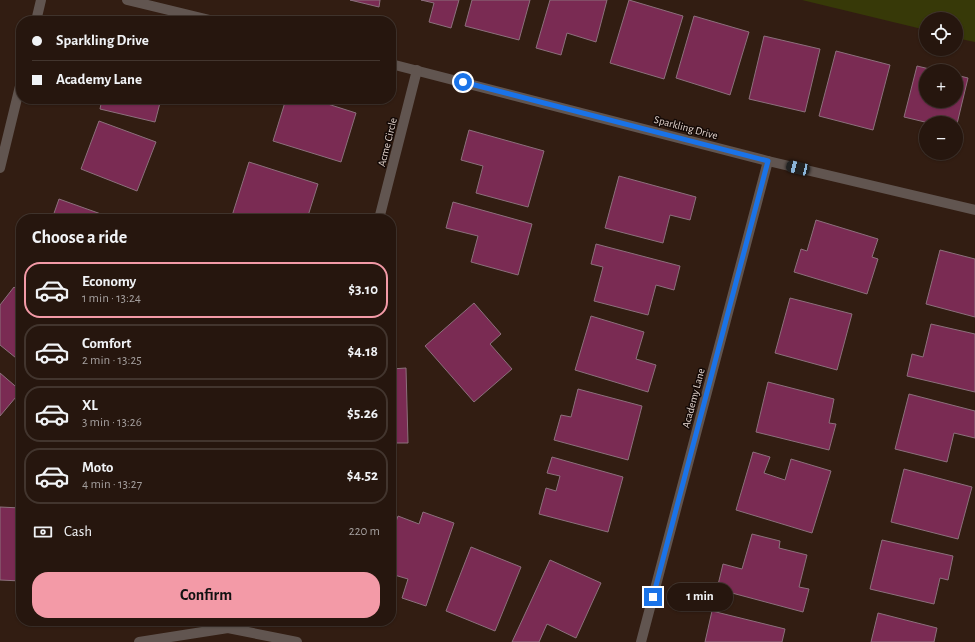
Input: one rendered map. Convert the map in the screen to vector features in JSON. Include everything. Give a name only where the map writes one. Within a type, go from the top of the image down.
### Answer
[{"type":"street","points":[[37,16],[41,0]]},
{"type":"street","points":[[127,0],[193,16]]},
{"type":"street","name":"Sparkling Drive","points":[[396,65],[768,161],[975,210]]},
{"type":"street","name":"Acme Circle","points":[[380,214],[417,70]]},
{"type":"street","points":[[0,168],[16,102]]},
{"type":"street","name":"Academy Lane","points":[[641,642],[768,161]]},
{"type":"street","points":[[139,642],[228,628],[296,642]]},
{"type":"shaded area","points":[[802,0],[975,0],[975,42],[963,39],[963,12],[919,12],[919,28]]},
{"type":"building","points":[[350,0],[380,0],[379,7]]},
{"type":"building","points":[[421,0],[459,0],[451,28],[429,22],[434,3]]},
{"type":"building","points":[[472,0],[530,0],[519,40],[465,26]]},
{"type":"building","points":[[550,0],[607,0],[596,42],[567,33],[561,55],[536,48]]},
{"type":"building","points":[[629,0],[683,16],[664,79],[610,63]]},
{"type":"building","points":[[694,16],[749,32],[730,95],[676,78]]},
{"type":"building","points":[[764,36],[820,49],[805,112],[749,99]]},
{"type":"building","points":[[836,51],[890,65],[873,130],[819,116]]},
{"type":"building","points":[[917,66],[919,66],[919,108],[961,108],[959,116],[919,116],[919,121],[904,117]]},
{"type":"building","points":[[963,77],[968,78],[963,99]]},
{"type":"building","points":[[101,104],[160,104],[155,122],[100,109]]},
{"type":"building","points":[[284,104],[328,104],[356,113],[341,162],[273,141]]},
{"type":"building","points":[[99,121],[156,142],[137,191],[81,169]]},
{"type":"building","points":[[469,130],[544,151],[528,207],[476,193],[483,166],[461,160]]},
{"type":"building","points":[[249,162],[318,184],[309,214],[233,214]]},
{"type":"building","points":[[619,176],[696,197],[690,220],[670,215],[663,243],[605,228]]},
{"type":"building","points":[[59,199],[101,214],[54,214]]},
{"type":"building","points":[[453,202],[532,224],[518,275],[471,262],[478,236],[446,228]]},
{"type":"building","points":[[816,220],[878,239],[872,257],[878,259],[867,294],[794,272],[801,249],[807,251]]},
{"type":"building","points":[[596,244],[680,266],[674,290],[656,285],[648,315],[594,301],[603,267],[591,264]]},
{"type":"building","points":[[940,250],[975,259],[975,317],[926,304]]},
{"type":"building","points":[[14,287],[16,289],[16,358],[0,345],[0,305]]},
{"type":"building","points":[[790,298],[852,314],[837,370],[775,353]]},
{"type":"building","points":[[474,303],[501,334],[490,344],[512,369],[474,402],[425,346]]},
{"type":"building","points":[[591,316],[644,332],[636,359],[656,365],[648,392],[575,370]]},
{"type":"building","points":[[931,324],[975,334],[975,392],[907,376],[912,354],[923,357]]},
{"type":"building","points":[[406,368],[408,443],[396,443],[396,369]]},
{"type":"building","points":[[0,373],[16,387],[16,397],[0,416]]},
{"type":"building","points":[[768,382],[834,399],[829,423],[836,424],[829,450],[756,432]]},
{"type":"building","points":[[578,389],[642,406],[628,460],[554,440],[561,415],[571,417]]},
{"type":"building","points":[[909,394],[975,411],[975,438],[954,433],[947,462],[895,449]]},
{"type":"building","points":[[753,452],[770,457],[764,473],[785,480],[791,459],[831,471],[812,533],[736,510]]},
{"type":"building","points":[[552,457],[623,477],[608,532],[539,514],[546,488],[556,491],[560,476],[547,473]]},
{"type":"building","points":[[904,469],[972,487],[958,539],[891,522]]},
{"type":"building","points":[[0,507],[16,508],[16,581],[0,580]]},
{"type":"building","points":[[423,512],[454,523],[426,606],[402,598],[408,579],[396,575],[396,522],[398,516],[419,524]]},
{"type":"building","points":[[752,534],[780,541],[779,548],[807,555],[799,587],[809,589],[803,612],[717,589],[723,564],[742,569]]},
{"type":"building","points":[[882,540],[953,556],[948,580],[940,578],[934,604],[870,589]]},
{"type":"building","points":[[471,547],[521,567],[495,631],[446,611]]},
{"type":"building","points":[[550,560],[601,583],[576,638],[547,624],[539,642],[512,642]]},
{"type":"building","points":[[712,611],[785,629],[782,642],[705,642]]},
{"type":"building","points":[[878,613],[937,628],[934,642],[871,642]]},
{"type":"route","points":[[463,82],[768,161],[653,597]]}]
